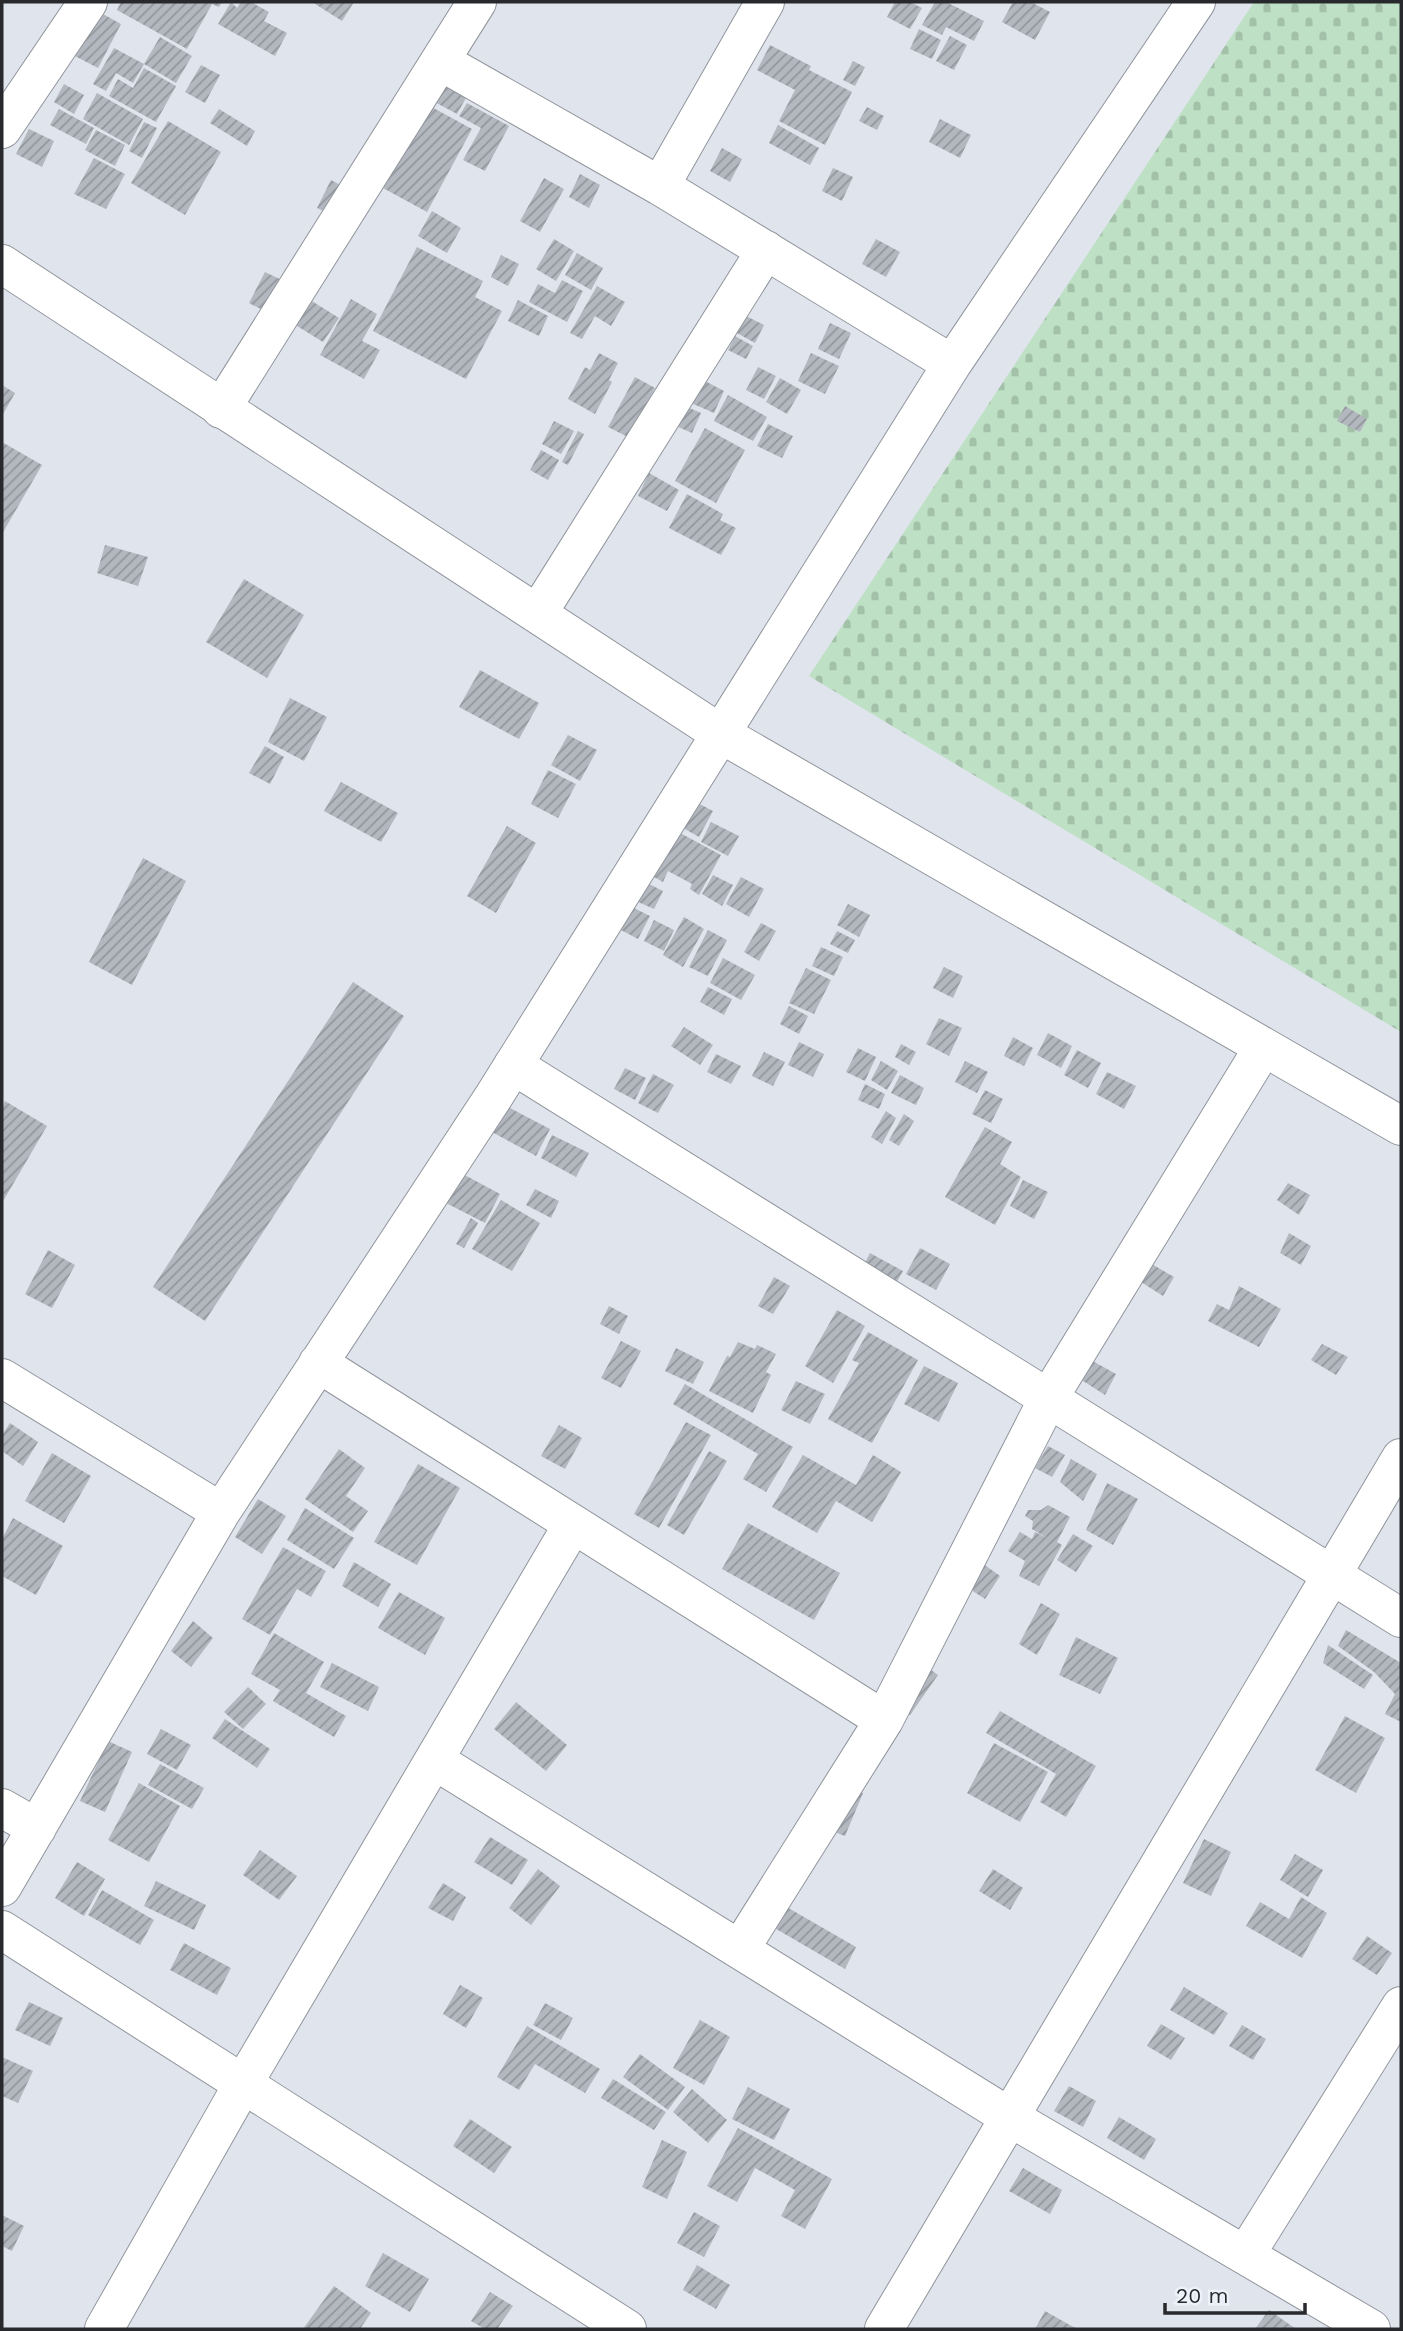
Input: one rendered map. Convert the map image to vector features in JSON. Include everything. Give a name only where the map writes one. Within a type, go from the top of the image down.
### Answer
[{"type":"street","points":[[2,130],[88,2]]},
{"type":"street","points":[[221,409],[477,2]]},
{"type":"street","points":[[660,186],[765,2]]},
{"type":"street","points":[[2,1887],[221,1511],[513,1065],[952,364],[1196,2]]},
{"type":"street","points":[[440,61],[660,186],[952,364]]},
{"type":"street","points":[[538,613],[766,250]]},
{"type":"street","points":[[2,264],[721,734],[1401,1126]]},
{"type":"street","points":[[740,1949],[884,1720],[1048,1399],[1264,1048]]},
{"type":"street","points":[[513,1065],[1401,1618]]},
{"type":"street","points":[[318,1363],[884,1720]]},
{"type":"street","points":[[2,1378],[221,1511]]},
{"type":"street","points":[[884,2329],[1401,1458]]},
{"type":"street","points":[[104,2329],[243,2084],[573,1524]]},
{"type":"street","points":[[434,1760],[1011,2118],[1371,2329]]},
{"type":"street","points":[[2,1808],[37,1828]]},
{"type":"street","points":[[2,1930],[627,2329]]},
{"type":"street","points":[[1246,2254],[1397,2022]]},
{"type":"green space","points":[[1254,2],[1401,2],[1401,1032],[809,676]]},
{"type":"building","points":[[121,2],[222,2],[219,7],[212,4],[187,49],[117,10]]},
{"type":"building","points":[[231,2],[237,8],[241,2],[251,2],[269,12],[264,21],[287,33],[275,56],[218,24]]},
{"type":"building","points":[[312,2],[354,2],[342,21]]},
{"type":"building","points":[[895,2],[910,2],[922,8],[910,29],[887,17]]},
{"type":"building","points":[[935,2],[946,2],[984,21],[974,41],[946,27],[942,35],[922,25]]},
{"type":"building","points":[[1013,2],[1031,2],[1050,12],[1035,40],[1002,22]]},
{"type":"building","points":[[94,9],[121,24],[98,68],[71,54]]},
{"type":"building","points":[[919,29],[941,40],[932,59],[910,49]]},
{"type":"building","points":[[950,36],[967,45],[954,70],[936,61]]},
{"type":"building","points":[[160,37],[192,56],[176,83],[144,64]]},
{"type":"building","points":[[770,45],[811,66],[809,70],[852,92],[825,145],[779,121],[795,90],[757,70]]},
{"type":"building","points":[[114,48],[144,64],[133,83],[116,73],[106,91],[93,84]]},
{"type":"building","points":[[853,61],[865,67],[855,86],[843,80]]},
{"type":"building","points":[[201,65],[220,75],[205,103],[185,92]]},
{"type":"building","points":[[144,68],[176,86],[156,122],[109,96],[118,79],[133,88]]},
{"type":"building","points":[[440,82],[467,96],[457,114],[431,100]]},
{"type":"building","points":[[64,84],[84,95],[74,114],[54,102]]},
{"type":"building","points":[[97,93],[143,119],[129,145],[83,119]]},
{"type":"building","points":[[467,103],[509,126],[485,171],[463,160],[481,128],[459,116]]},
{"type":"building","points":[[428,105],[472,129],[427,212],[383,188]]},
{"type":"building","points":[[867,107],[884,116],[877,130],[859,121]]},
{"type":"building","points":[[59,109],[94,128],[86,144],[50,125]]},
{"type":"building","points":[[219,109],[255,131],[247,146],[210,123]]},
{"type":"building","points":[[940,119],[971,135],[960,158],[929,142]]},
{"type":"building","points":[[168,121],[221,152],[185,215],[131,183]]},
{"type":"building","points":[[144,122],[157,128],[142,158],[129,151]]},
{"type":"building","points":[[778,125],[819,148],[810,165],[769,143]]},
{"type":"building","points":[[29,129],[54,141],[42,167],[16,154]]},
{"type":"building","points":[[96,130],[125,145],[115,166],[85,150]]},
{"type":"building","points":[[722,148],[742,159],[730,182],[710,171]]},
{"type":"building","points":[[94,158],[125,174],[106,209],[74,194]]},
{"type":"building","points":[[833,168],[853,177],[842,201],[822,191]]},
{"type":"building","points":[[580,174],[600,185],[589,208],[569,197]]},
{"type":"building","points":[[544,178],[564,189],[540,232],[520,221]]},
{"type":"building","points":[[331,180],[352,191],[338,218],[317,208]]},
{"type":"building","points":[[432,211],[461,228],[447,253],[418,236]]},
{"type":"building","points":[[554,239],[574,251],[556,281],[536,269]]},
{"type":"building","points":[[876,239],[900,252],[886,277],[862,264]]},
{"type":"building","points":[[417,247],[483,281],[475,297],[502,311],[466,379],[373,331]]},
{"type":"building","points":[[577,253],[603,268],[591,290],[565,275]]},
{"type":"building","points":[[501,255],[519,264],[508,286],[491,277]]},
{"type":"building","points":[[265,272],[290,284],[274,316],[249,303]]},
{"type":"building","points":[[562,280],[583,291],[567,322],[529,302],[538,284],[555,293]]},
{"type":"building","points":[[597,286],[625,302],[611,326],[595,316],[582,339],[570,333]]},
{"type":"building","points":[[299,293],[339,318],[323,342],[284,318]]},
{"type":"building","points":[[351,299],[377,314],[362,341],[380,350],[364,379],[320,355]]},
{"type":"building","points":[[518,300],[548,316],[539,336],[508,321]]},
{"type":"building","points":[[744,315],[764,325],[755,343],[735,332]]},
{"type":"building","points":[[830,323],[851,333],[839,359],[818,349]]},
{"type":"building","points":[[735,336],[753,346],[746,359],[728,350]]},
{"type":"building","points":[[599,353],[618,363],[609,380],[612,382],[595,414],[568,399],[585,367],[590,370]]},
{"type":"building","points":[[811,353],[839,366],[825,394],[798,381]]},
{"type":"building","points":[[758,367],[776,376],[764,399],[746,390]]},
{"type":"building","points":[[635,377],[655,388],[628,437],[608,427]]},
{"type":"building","points":[[780,378],[801,390],[787,414],[766,402]]},
{"type":"building","points":[[703,380],[724,391],[714,413],[691,403]]},
{"type":"building","points":[[2,385],[15,393],[2,416]]},
{"type":"building","points":[[728,395],[767,417],[753,441],[714,421]]},
{"type":"building","points":[[685,406],[701,413],[692,433],[676,426]]},
{"type":"building","points":[[1345,406],[1367,419],[1360,432],[1337,421]]},
{"type":"building","points":[[554,421],[574,431],[561,454],[542,444]]},
{"type":"building","points":[[768,424],[793,436],[782,458],[757,446]]},
{"type":"building","points":[[705,428],[745,450],[716,503],[675,481]]},
{"type":"building","points":[[578,431],[584,434],[568,465],[562,462]]},
{"type":"building","points":[[2,442],[42,465],[2,534]]},
{"type":"building","points":[[541,450],[559,460],[548,480],[530,470]]},
{"type":"building","points":[[649,473],[679,490],[667,511],[638,496]]},
{"type":"building","points":[[687,494],[723,514],[720,520],[736,528],[721,555],[669,528]]},
{"type":"building","points":[[105,545],[148,557],[138,586],[97,573]]},
{"type":"building","points":[[244,579],[304,615],[267,678],[206,642]]},
{"type":"building","points":[[480,670],[539,703],[519,739],[459,707]]},
{"type":"building","points":[[290,698],[327,717],[304,761],[268,742]]},
{"type":"building","points":[[568,735],[597,750],[580,781],[551,765]]},
{"type":"building","points":[[265,746],[284,757],[270,784],[249,773]]},
{"type":"building","points":[[548,770],[576,784],[558,818],[531,804]]},
{"type":"building","points":[[341,782],[398,813],[381,842],[324,811]]},
{"type":"building","points":[[690,799],[713,811],[699,837],[676,824]]},
{"type":"building","points":[[711,822],[739,836],[728,856],[701,842]]},
{"type":"building","points":[[507,826],[536,843],[496,913],[467,896]]},
{"type":"building","points":[[669,827],[721,855],[699,895],[690,889],[692,884],[668,871],[663,882],[645,872]]},
{"type":"building","points":[[143,858],[186,881],[132,985],[89,962]]},
{"type":"building","points":[[713,875],[733,885],[722,906],[702,894]]},
{"type":"building","points":[[741,877],[764,889],[749,917],[726,904]]},
{"type":"building","points":[[645,882],[663,891],[654,909],[636,901]]},
{"type":"building","points":[[848,904],[870,915],[859,937],[837,925]]},
{"type":"building","points":[[630,906],[650,916],[638,939],[619,929]]},
{"type":"building","points":[[684,917],[704,929],[683,967],[663,955]]},
{"type":"building","points":[[654,920],[674,930],[664,951],[644,941]]},
{"type":"building","points":[[761,923],[776,931],[759,961],[744,952]]},
{"type":"building","points":[[708,930],[727,940],[708,976],[689,967]]},
{"type":"building","points":[[837,931],[855,940],[848,953],[830,944]]},
{"type":"building","points":[[821,947],[843,957],[834,976],[812,966]]},
{"type":"building","points":[[723,958],[755,975],[741,1000],[710,983]]},
{"type":"building","points":[[944,967],[963,976],[953,998],[933,988]]},
{"type":"building","points":[[806,968],[831,980],[814,1014],[789,1003]]},
{"type":"building","points":[[353,982],[404,1016],[205,1321],[153,1287]]},
{"type":"building","points":[[708,987],[732,999],[724,1015],[700,1002]]},
{"type":"building","points":[[789,1006],[808,1016],[799,1034],[780,1024]]},
{"type":"building","points":[[939,1018],[962,1028],[949,1056],[926,1044]]},
{"type":"building","points":[[684,1027],[713,1045],[700,1065],[671,1046]]},
{"type":"building","points":[[1048,1033],[1072,1046],[1061,1068],[1037,1055]]},
{"type":"building","points":[[1013,1037],[1033,1048],[1024,1066],[1004,1056]]},
{"type":"building","points":[[799,1042],[824,1054],[813,1077],[788,1065]]},
{"type":"building","points":[[901,1044],[916,1052],[909,1065],[895,1057]]},
{"type":"building","points":[[858,1048],[876,1057],[865,1081],[846,1072]]},
{"type":"building","points":[[1077,1050],[1101,1063],[1088,1088],[1064,1075]]},
{"type":"building","points":[[764,1052],[785,1062],[773,1086],[752,1076]]},
{"type":"building","points":[[716,1054],[741,1066],[731,1084],[707,1072]]},
{"type":"building","points":[[881,1061],[898,1071],[887,1090],[871,1080]]},
{"type":"building","points":[[965,1061],[988,1072],[977,1093],[955,1082]]},
{"type":"building","points":[[625,1068],[646,1078],[635,1100],[614,1089]]},
{"type":"building","points":[[1107,1072],[1136,1086],[1124,1109],[1096,1094]]},
{"type":"building","points":[[653,1074],[674,1085],[658,1113],[638,1103]]},
{"type":"building","points":[[900,1075],[924,1088],[916,1105],[891,1093]]},
{"type":"building","points":[[865,1084],[885,1094],[879,1109],[858,1100]]},
{"type":"building","points":[[985,1090],[1003,1099],[991,1123],[972,1114]]},
{"type":"building","points":[[5,1101],[47,1126],[2,1203],[2,1108]]},
{"type":"building","points":[[504,1105],[550,1129],[536,1156],[490,1131]]},
{"type":"building","points":[[886,1111],[896,1118],[882,1144],[871,1137]]},
{"type":"building","points":[[904,1114],[914,1121],[899,1146],[889,1140]]},
{"type":"building","points":[[985,1127],[1012,1142],[1000,1164],[1021,1177],[995,1225],[945,1197]]},
{"type":"building","points":[[552,1135],[589,1153],[576,1177],[541,1158]]},
{"type":"building","points":[[461,1173],[500,1194],[485,1223],[446,1203]]},
{"type":"building","points":[[1023,1180],[1048,1192],[1034,1219],[1010,1206]]},
{"type":"building","points":[[1288,1183],[1310,1195],[1299,1215],[1277,1200]]},
{"type":"building","points":[[535,1189],[559,1201],[551,1218],[526,1205]]},
{"type":"building","points":[[501,1200],[540,1223],[512,1271],[472,1249]]},
{"type":"building","points":[[471,1218],[478,1223],[464,1248],[456,1244]]},
{"type":"building","points":[[1289,1233],[1311,1246],[1301,1265],[1280,1253]]},
{"type":"building","points":[[920,1248],[950,1264],[936,1290],[906,1274]]},
{"type":"building","points":[[48,1250],[75,1265],[52,1308],[25,1294]]},
{"type":"building","points":[[870,1253],[903,1271],[895,1285],[863,1267]]},
{"type":"building","points":[[1150,1263],[1174,1277],[1163,1296],[1141,1282]]},
{"type":"building","points":[[774,1277],[790,1286],[773,1314],[758,1306]]},
{"type":"building","points":[[1239,1286],[1281,1309],[1259,1347],[1208,1321],[1217,1304],[1229,1310]]},
{"type":"building","points":[[609,1306],[628,1316],[619,1334],[600,1324]]},
{"type":"building","points":[[837,1310],[865,1326],[833,1383],[805,1366]]},
{"type":"building","points":[[868,1332],[918,1360],[872,1443],[828,1419],[859,1363],[852,1360]]},
{"type":"building","points":[[621,1341],[641,1351],[621,1388],[601,1378]]},
{"type":"building","points":[[738,1342],[755,1349],[757,1345],[776,1354],[766,1372],[771,1375],[753,1413],[709,1391],[727,1356],[730,1357]]},
{"type":"building","points":[[1322,1344],[1348,1357],[1336,1375],[1311,1360]]},
{"type":"building","points":[[676,1348],[704,1362],[693,1384],[665,1371]]},
{"type":"building","points":[[1089,1359],[1116,1374],[1105,1395],[1080,1379]]},
{"type":"building","points":[[924,1366],[958,1383],[939,1422],[904,1404]]},
{"type":"building","points":[[796,1381],[825,1394],[810,1424],[781,1410]]},
{"type":"building","points":[[685,1384],[793,1447],[766,1492],[743,1479],[758,1454],[673,1404]]},
{"type":"building","points":[[686,1422],[711,1435],[659,1528],[634,1514]]},
{"type":"building","points":[[10,1423],[38,1442],[23,1466],[2,1451],[2,1435]]},
{"type":"building","points":[[559,1425],[582,1438],[565,1469],[541,1456]]},
{"type":"building","points":[[1048,1446],[1065,1455],[1052,1477],[1035,1468]]},
{"type":"building","points":[[339,1449],[365,1468],[346,1496],[368,1511],[353,1532],[305,1499]]},
{"type":"building","points":[[709,1451],[727,1461],[684,1535],[667,1525]]},
{"type":"building","points":[[52,1453],[91,1476],[64,1523],[25,1501]]},
{"type":"building","points":[[803,1455],[856,1485],[873,1455],[901,1472],[872,1522],[836,1501],[817,1533],[772,1507]]},
{"type":"building","points":[[1071,1459],[1097,1474],[1083,1501],[1060,1482]]},
{"type":"building","points":[[418,1464],[460,1488],[417,1565],[374,1542]]},
{"type":"building","points":[[1107,1483],[1138,1499],[1113,1545],[1086,1530]]},
{"type":"building","points":[[258,1499],[286,1516],[262,1554],[235,1537]]},
{"type":"building","points":[[1048,1505],[1070,1517],[1057,1542],[1062,1545],[1039,1586],[1019,1576],[1025,1561],[1008,1551],[1020,1532],[1032,1539],[1035,1532],[1047,1538],[1032,1529],[1033,1521],[1025,1516],[1028,1510],[1041,1510]]},
{"type":"building","points":[[305,1508],[354,1538],[334,1569],[287,1540]]},
{"type":"building","points":[[13,1518],[63,1546],[36,1595],[2,1576],[2,1539]]},
{"type":"building","points":[[748,1523],[840,1573],[814,1620],[722,1569]]},
{"type":"building","points":[[1073,1534],[1093,1546],[1076,1572],[1057,1560]]},
{"type":"building","points":[[283,1547],[326,1571],[311,1597],[297,1589],[270,1635],[242,1619]]},
{"type":"building","points":[[975,1558],[1000,1576],[985,1599],[959,1582]]},
{"type":"building","points":[[354,1562],[391,1584],[378,1607],[342,1586]]},
{"type":"building","points":[[399,1592],[445,1618],[425,1655],[378,1628]]},
{"type":"building","points":[[1041,1603],[1060,1614],[1037,1655],[1019,1644]]},
{"type":"building","points":[[193,1621],[213,1638],[191,1667],[171,1651]]},
{"type":"building","points":[[1346,1630],[1401,1663],[1401,1722],[1385,1714],[1395,1694],[1374,1672],[1338,1646]]},
{"type":"building","points":[[274,1633],[324,1662],[306,1693],[346,1716],[334,1737],[273,1701],[280,1690],[251,1674]]},
{"type":"building","points":[[1076,1637],[1118,1658],[1100,1694],[1059,1675]]},
{"type":"building","points":[[1328,1645],[1373,1675],[1364,1689],[1323,1663]]},
{"type":"building","points":[[912,1656],[938,1675],[910,1715],[883,1695]]},
{"type":"building","points":[[332,1663],[379,1687],[368,1711],[320,1687]]},
{"type":"building","points":[[248,1687],[266,1704],[243,1729],[224,1712]]},
{"type":"building","points":[[516,1702],[567,1745],[546,1771],[494,1729]]},
{"type":"building","points":[[1000,1711],[1096,1766],[1066,1817],[1040,1802],[1056,1774],[986,1733]]},
{"type":"building","points":[[1345,1716],[1385,1738],[1356,1793],[1315,1770]]},
{"type":"building","points":[[225,1719],[270,1749],[257,1768],[212,1738]]},
{"type":"building","points":[[161,1729],[191,1745],[177,1770],[147,1754]]},
{"type":"building","points":[[108,1741],[132,1752],[105,1812],[80,1801]]},
{"type":"building","points":[[994,1743],[1048,1772],[1020,1822],[967,1793]]},
{"type":"building","points":[[160,1764],[204,1788],[192,1809],[148,1785]]},
{"type":"building","points":[[139,1783],[180,1806],[149,1862],[108,1840]]},
{"type":"building","points":[[838,1783],[863,1793],[845,1836],[821,1827]]},
{"type":"building","points":[[490,1837],[528,1860],[512,1885],[474,1862]]},
{"type":"building","points":[[1204,1839],[1231,1852],[1211,1896],[1183,1883]]},
{"type":"building","points":[[260,1850],[297,1876],[279,1900],[243,1875]]},
{"type":"building","points":[[1295,1854],[1323,1870],[1308,1897],[1280,1880]]},
{"type":"building","points":[[77,1862],[105,1879],[84,1916],[55,1898]]},
{"type":"building","points":[[538,1869],[560,1886],[531,1925],[509,1908]]},
{"type":"building","points":[[993,1869],[1023,1888],[1010,1910],[979,1891]]},
{"type":"building","points":[[156,1881],[206,1905],[194,1930],[144,1906]]},
{"type":"building","points":[[443,1883],[466,1897],[453,1921],[428,1908]]},
{"type":"building","points":[[102,1890],[154,1920],[140,1945],[88,1915]]},
{"type":"building","points":[[1301,1897],[1327,1913],[1302,1958],[1246,1926],[1260,1902],[1289,1919]]},
{"type":"building","points":[[771,1898],[856,1947],[845,1969],[759,1919]]},
{"type":"building","points":[[1367,1936],[1392,1953],[1377,1975],[1352,1959]]},
{"type":"building","points":[[184,1943],[231,1968],[217,1995],[170,1970]]},
{"type":"building","points":[[460,1985],[483,1998],[466,2028],[443,2014]]},
{"type":"building","points":[[1184,1987],[1228,2013],[1214,2035],[1170,2010]]},
{"type":"building","points":[[29,2002],[63,2018],[50,2046],[15,2030]]},
{"type":"building","points":[[545,2003],[573,2018],[561,2040],[533,2025]]},
{"type":"building","points":[[700,2020],[730,2037],[704,2085],[673,2068]]},
{"type":"building","points":[[1161,2024],[1185,2038],[1171,2060],[1147,2046]]},
{"type":"building","points":[[1242,2025],[1266,2039],[1253,2060],[1229,2046]]},
{"type":"building","points":[[527,2026],[600,2069],[585,2093],[535,2064],[519,2090],[497,2077]]},
{"type":"building","points":[[640,2054],[685,2087],[668,2110],[623,2077]]},
{"type":"building","points":[[2,2057],[33,2071],[18,2103],[2,2096]]},
{"type":"building","points":[[613,2079],[666,2112],[654,2130],[601,2098]]},
{"type":"building","points":[[1069,2086],[1096,2101],[1083,2127],[1054,2111]]},
{"type":"building","points":[[748,2087],[790,2109],[774,2140],[732,2119]]},
{"type":"building","points":[[692,2089],[727,2120],[708,2143],[673,2112]]},
{"type":"building","points":[[1119,2117],[1156,2139],[1144,2160],[1107,2138]]},
{"type":"building","points":[[470,2119],[512,2147],[494,2173],[453,2146]]},
{"type":"building","points":[[738,2128],[832,2179],[805,2229],[781,2216],[795,2190],[755,2168],[737,2202],[707,2186]]},
{"type":"building","points":[[662,2140],[687,2152],[667,2199],[642,2187]]},
{"type":"building","points":[[1023,2168],[1062,2190],[1050,2214],[1009,2191]]},
{"type":"building","points":[[694,2212],[720,2226],[704,2257],[677,2243]]},
{"type":"building","points":[[2,2215],[24,2226],[12,2251],[2,2246]]},
{"type":"building","points":[[383,2253],[429,2279],[410,2312],[365,2286]]},
{"type":"building","points":[[697,2265],[730,2285],[716,2309],[683,2290]]},
{"type":"building","points":[[334,2286],[371,2313],[360,2329],[303,2329]]},
{"type":"building","points":[[490,2292],[513,2306],[497,2329],[485,2329],[471,2321]]},
{"type":"building","points":[[1269,2310],[1296,2329],[1255,2329]]},
{"type":"building","points":[[1045,2311],[1077,2329],[1035,2329]]}]
